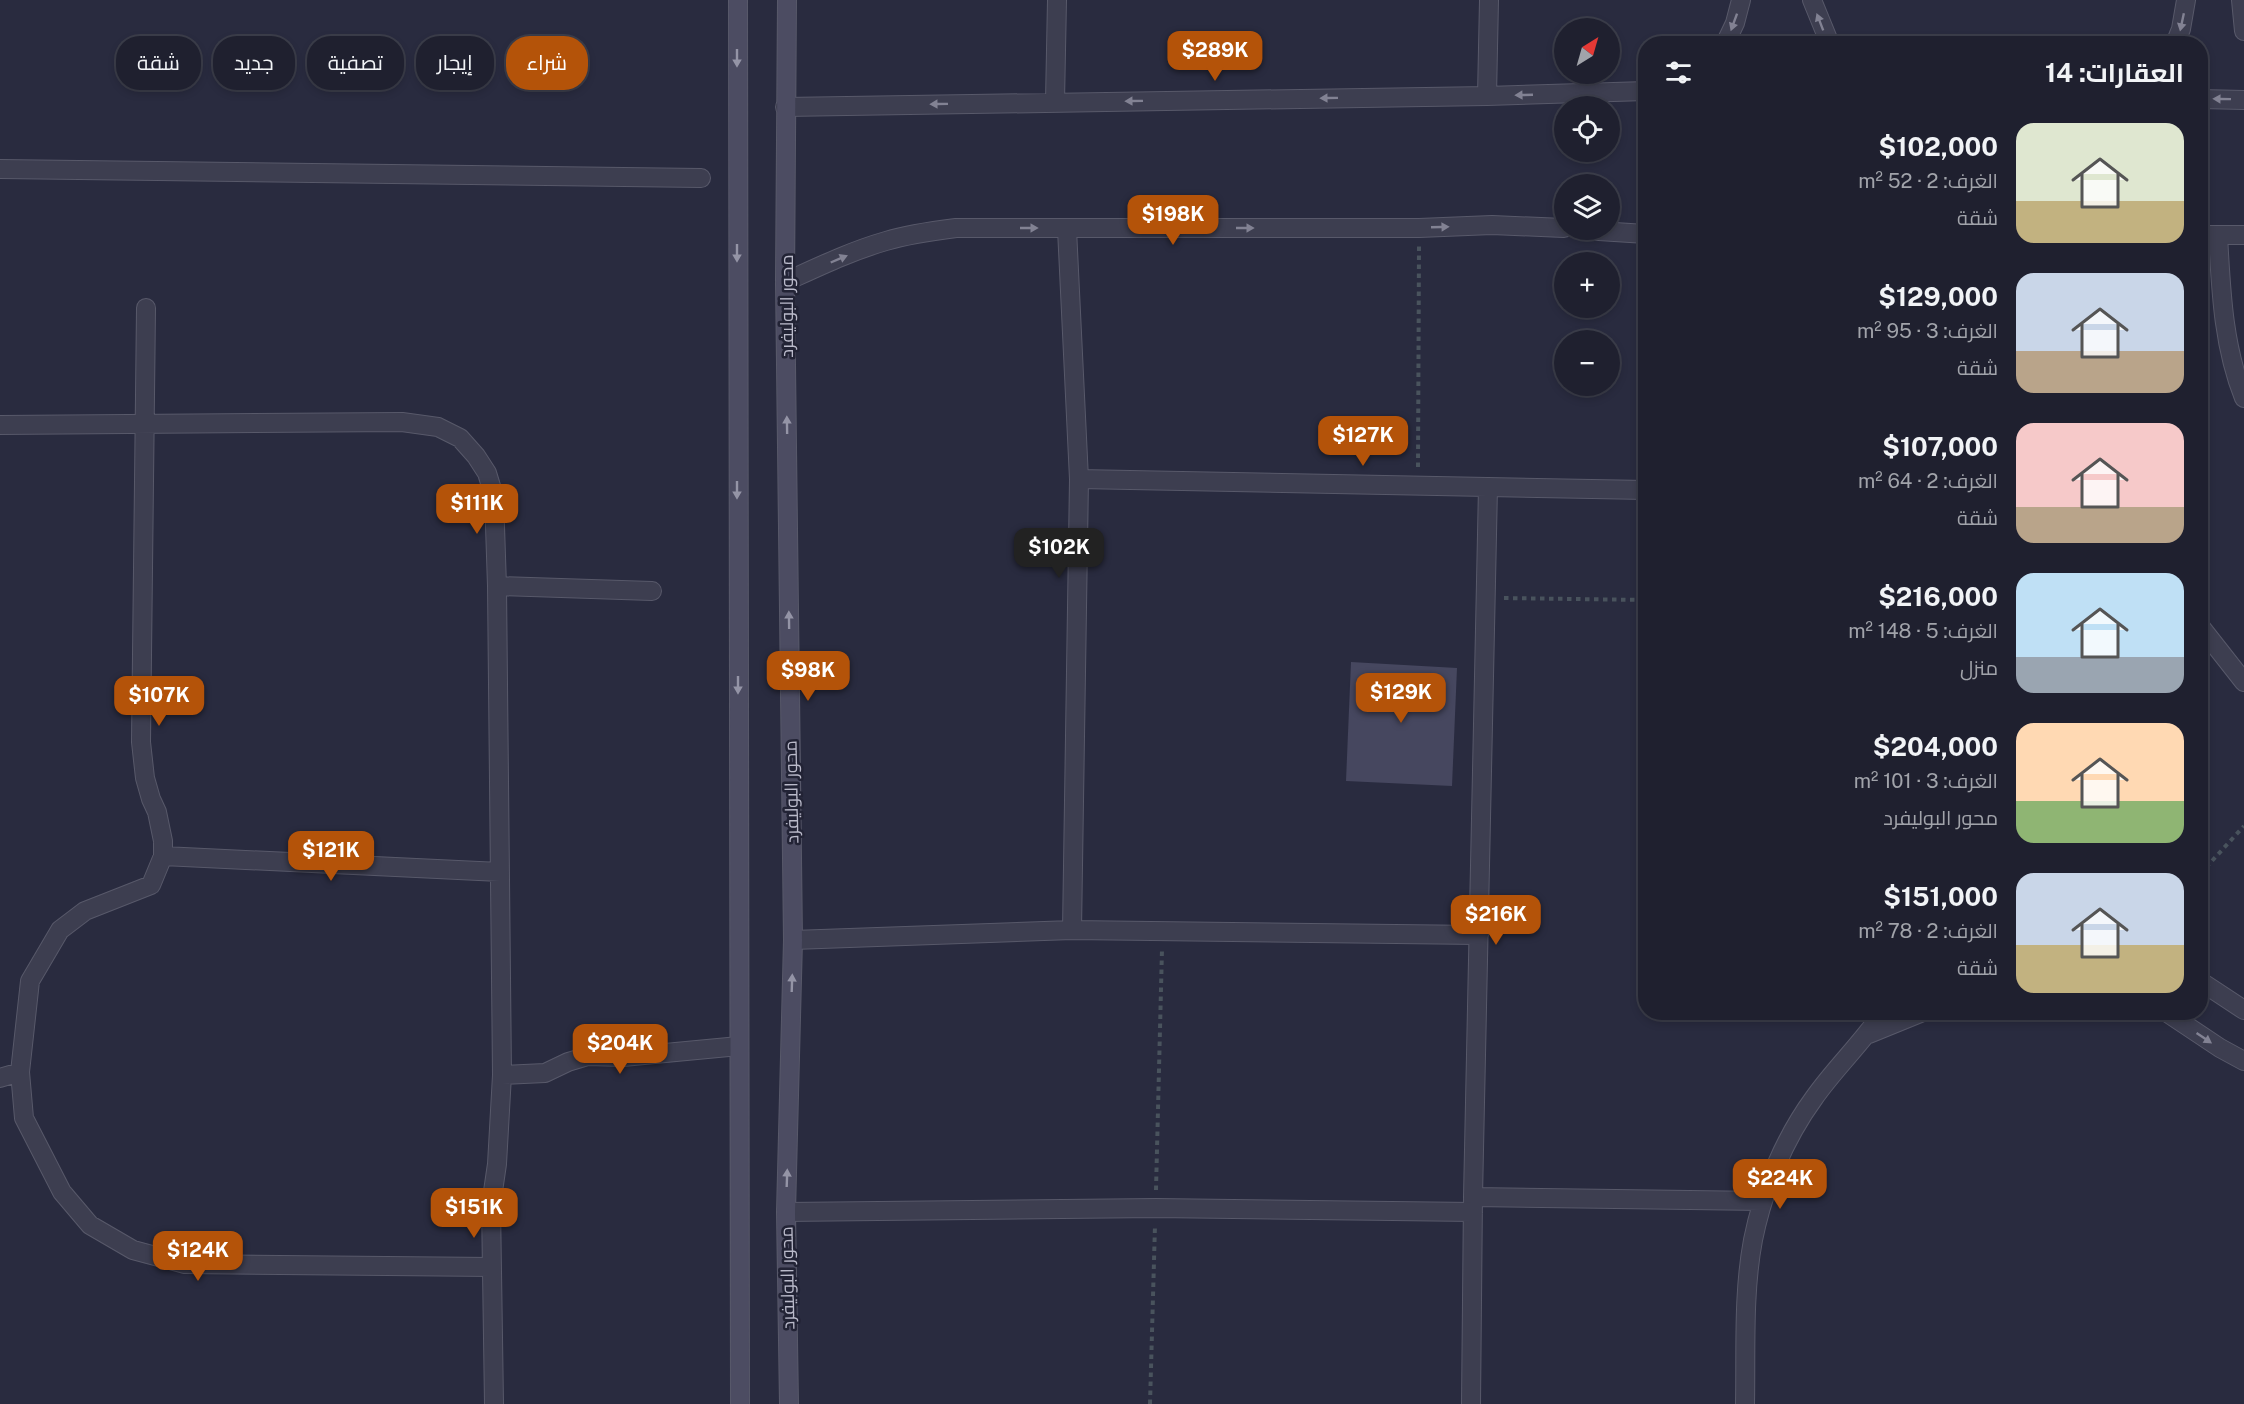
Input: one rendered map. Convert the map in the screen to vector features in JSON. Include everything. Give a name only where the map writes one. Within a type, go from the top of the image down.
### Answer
[{"type":"street","points":[[738,0],[740,1404]]},
{"type":"street","name":"محور البوليفرد","points":[[787,0],[785,282],[793,940],[786,1212],[789,1404]]},
{"type":"street","points":[[1055,101],[1057,0]]},
{"type":"street","points":[[1487,96],[1489,0]]},
{"type":"street","points":[[1729,36],[1741,0]]},
{"type":"street","points":[[1812,0],[1827,36]]},
{"type":"street","points":[[2178,36],[2186,0]]},
{"type":"street","points":[[2241,0],[2244,31]]},
{"type":"street","points":[[785,107],[1487,96],[1638,91]]},
{"type":"street","points":[[2208,99],[2244,100]]},
{"type":"street","points":[[0,170],[701,178]]},
{"type":"street","points":[[785,282],[853,252],[886,241],[921,232],[956,228],[1419,228],[1492,225],[1554,228]]},
{"type":"street","points":[[1067,229],[1079,479],[1072,930]]},
{"type":"street","points":[[1620,232],[1638,233]]},
{"type":"street","points":[[2244,235],[2209,235],[2222,311],[2244,398]]},
{"type":"street","points":[[146,309],[141,742],[146,778],[161,826],[163,856],[150,885],[84,911],[60,930],[30,981],[20,1072],[24,1118],[62,1192],[90,1225],[133,1250],[184,1264],[492,1266]]},
{"type":"street","points":[[0,425],[402,422],[438,427],[460,438],[487,473],[494,496],[497,586],[502,1076],[497,1164],[491,1205],[494,1404]]},
{"type":"street","points":[[1079,479],[1638,490]]},
{"type":"street","points":[[1471,1404],[1488,487]]},
{"type":"street","points":[[497,586],[652,591]]},
{"type":"street","points":[[2208,636],[2244,682]]},
{"type":"street","points":[[163,856],[500,872]]},
{"type":"street","points":[[793,940],[1072,930],[1479,935]]},
{"type":"street","points":[[2208,986],[2244,1010]]},
{"type":"street","points":[[1745,1404],[1748,1292],[1753,1240],[1763,1201],[1786,1142],[1814,1098],[1869,1034],[1878,1020]]},
{"type":"street","points":[[1869,1034],[1903,1020]]},
{"type":"street","points":[[2178,1020],[2244,1061]]},
{"type":"street","points":[[502,1076],[545,1073],[588,1056],[623,1057],[739,1046]]},
{"type":"street","points":[[0,1078],[20,1072]]},
{"type":"street","points":[[786,1212],[1763,1201]]},
{"type":"path","points":[[1418,486],[1419,228]]},
{"type":"path","points":[[1486,598],[1638,600]]},
{"type":"path","points":[[2208,865],[2244,826]]},
{"type":"path","points":[[1150,1404],[1162,930]]},
{"type":"building","points":[[1351,662],[1457,668],[1452,786],[1346,781]]}]
